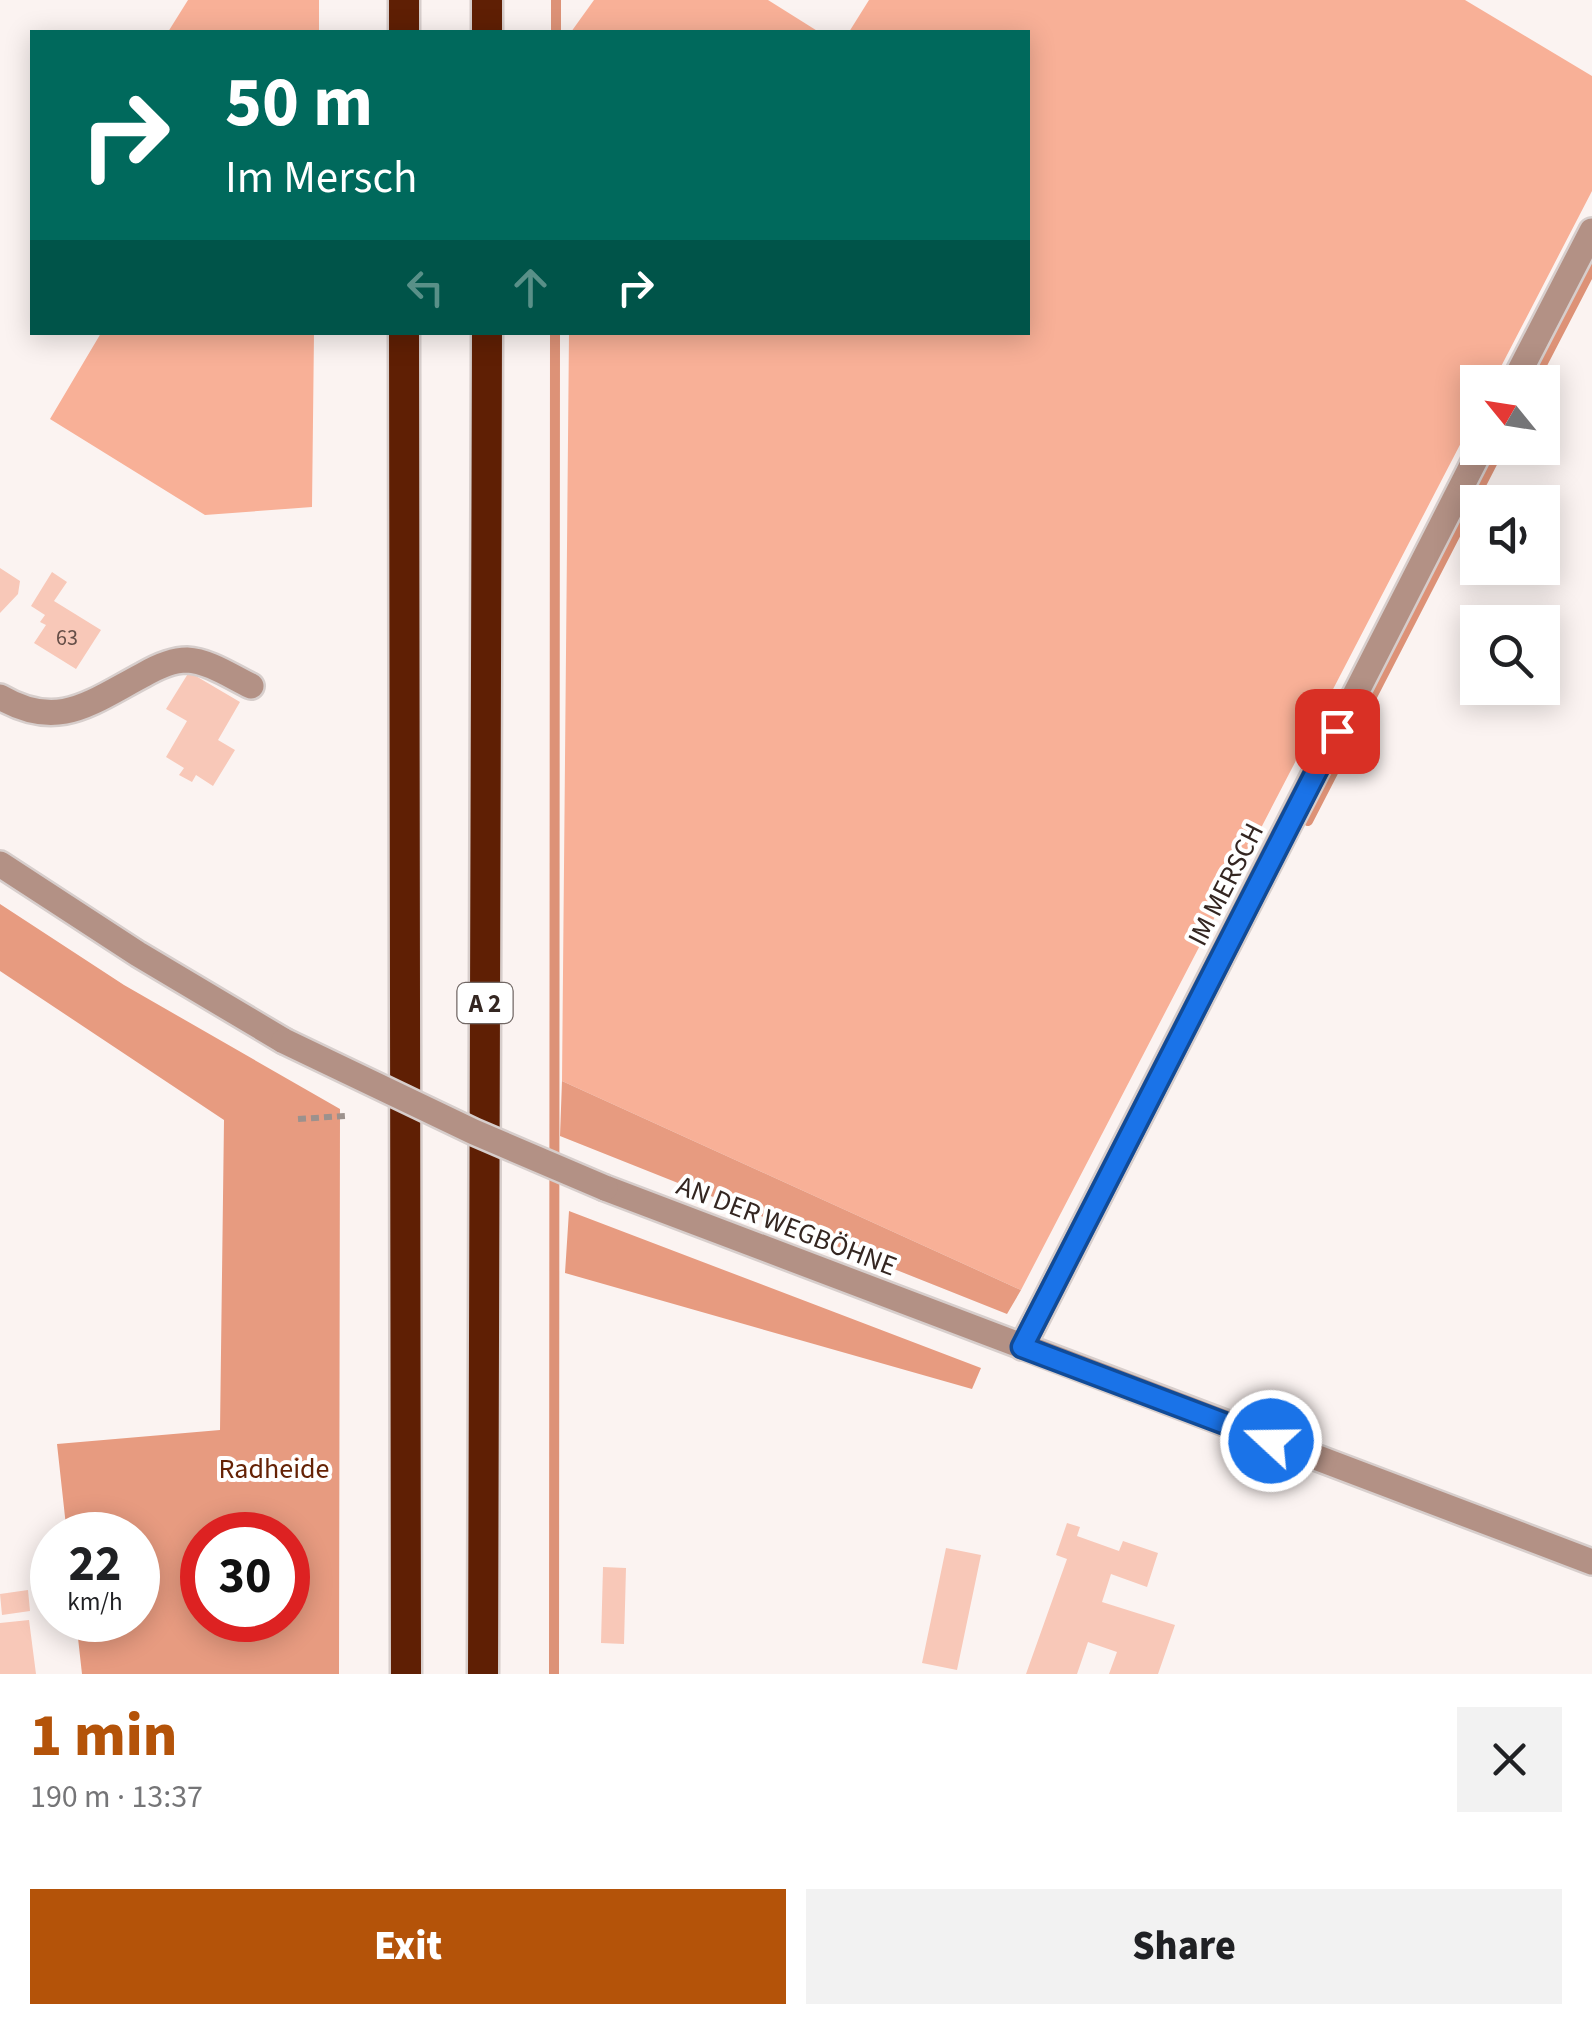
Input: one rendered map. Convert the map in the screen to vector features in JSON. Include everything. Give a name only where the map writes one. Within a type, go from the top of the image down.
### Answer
[{"type":"highway","points":[[404,0],[404,30]]},
{"type":"highway","points":[[487,0],[487,30]]},
{"type":"highway","points":[[404,335],[406,1674]]},
{"type":"highway","name":"A 2","points":[[483,1674],[487,335]]},
{"type":"street","points":[[1523,365],[1592,230]]},
{"type":"street","name":"IM MERSCH","points":[[1022,1347],[1472,465]]},
{"type":"street","points":[[0,697],[41,716],[77,710],[158,667],[184,660],[204,664],[251,686]]},
{"type":"street","name":"AN DER WEGBÖHNE","points":[[0,864],[138,954],[284,1040],[474,1132],[605,1188],[1592,1562]]},
{"type":"path","points":[[298,1119],[345,1116]]},
{"type":"shaded area","points":[[188,0],[319,0],[319,30],[169,30]]},
{"type":"shaded area","points":[[594,0],[768,0],[816,30],[572,30]]},
{"type":"shaded area","points":[[869,0],[1465,0],[1592,76],[1592,191],[1502,365],[1460,365],[1460,445],[1021,1290],[562,1081],[569,335],[1030,335],[1030,30],[850,30]]},
{"type":"shaded area","points":[[100,335],[314,335],[312,507],[205,515],[50,419]]},
{"type":"green space","name":"Radheide","points":[[0,904],[124,985],[340,1109],[339,1674],[82,1674],[78,1642],[160,1642],[160,1512],[64,1512],[57,1444],[220,1430],[224,1120],[0,971]]},
{"type":"green space","points":[[562,1081],[1021,1290],[1007,1314],[560,1136]]},
{"type":"green space","points":[[569,1211],[981,1368],[972,1389],[565,1273]]},
{"type":"building","points":[[0,568],[20,581],[18,594],[0,613]]},
{"type":"building","points":[[52,572],[67,582],[54,601],[101,630],[76,669],[34,643],[46,625],[40,622],[45,615],[31,606]]},
{"type":"building","points":[[189,672],[240,702],[218,740],[235,750],[213,786],[196,775],[192,782],[179,775],[184,768],[166,757],[187,721],[166,709]]},
{"type":"building","points":[[1067,1523],[1080,1527],[1077,1536],[1119,1551],[1123,1541],[1158,1553],[1147,1587],[1111,1574],[1102,1602],[1175,1625],[1158,1674],[1109,1674],[1117,1652],[1088,1642],[1077,1674],[1026,1674],[1067,1559],[1056,1555]]},
{"type":"building","points":[[946,1548],[981,1555],[957,1670],[922,1663]]},
{"type":"building","points":[[603,1567],[626,1568],[624,1644],[601,1643]]},
{"type":"building","points":[[28,1590],[30,1611],[2,1615],[0,1594]]},
{"type":"building","points":[[29,1620],[36,1674],[0,1674],[0,1623]]},
{"type":"waterway","points":[[556,0],[556,30]]},
{"type":"waterway","points":[[1542,365],[1592,268]]},
{"type":"waterway","points":[[554,1674],[555,335]]},
{"type":"waterway","points":[[1308,821],[1491,465]]},
{"type":"route","points":[[1271,1441],[1022,1347],[1337,731]]}]
